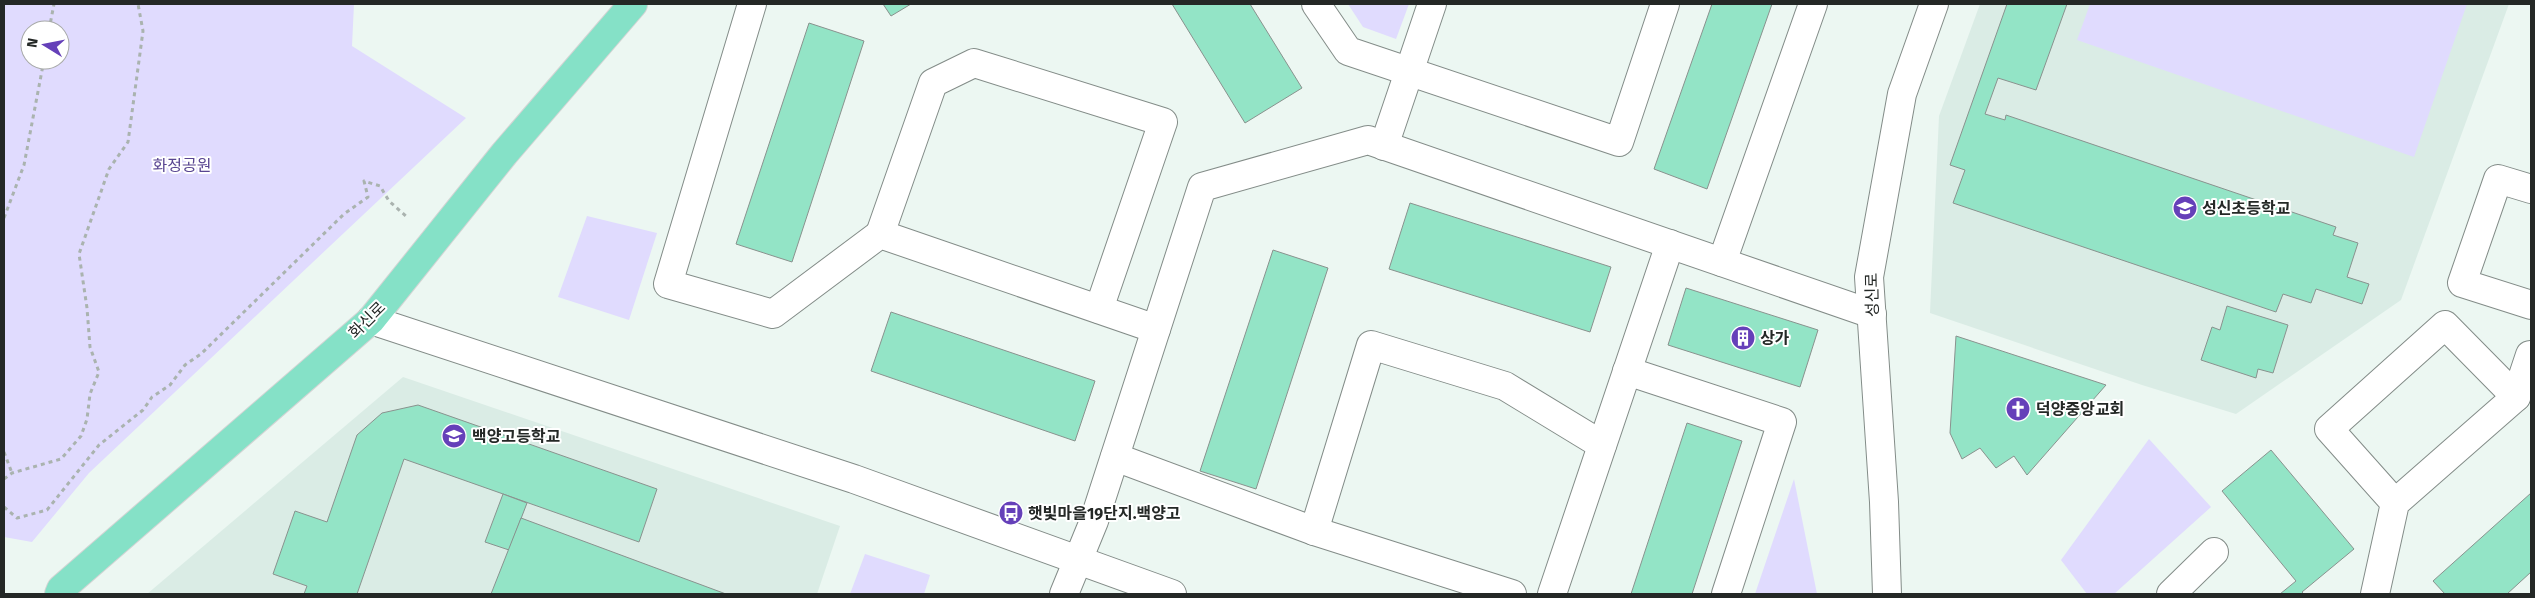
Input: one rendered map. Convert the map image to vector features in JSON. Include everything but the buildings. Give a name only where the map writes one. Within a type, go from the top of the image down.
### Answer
[{"type":"main road","name":"화신로","points":[[59,594],[61,589],[124,533],[371,320],[504,154],[633,4]]},
{"type":"street","points":[[752,4],[668,284],[773,314],[880,234],[933,83],[974,63],[1162,122],[1099,309]]},
{"type":"street","points":[[1316,4],[1348,51],[1619,142],[1665,4]]},
{"type":"street","points":[[1384,146],[1432,4]]},
{"type":"street","points":[[1722,262],[1813,4]]},
{"type":"street","name":"성신로","points":[[1887,594],[1884,502],[1869,277],[1902,94],[1934,4]]},
{"type":"street","points":[[1064,594],[1079,562],[1115,457],[1202,187],[1368,140],[1872,314]]},
{"type":"street","points":[[2531,189],[2498,179],[2462,283],[2531,305]]},
{"type":"street","points":[[880,234],[1156,329]]},
{"type":"street","points":[[1552,594],[1670,244]]},
{"type":"street","points":[[371,320],[854,479],[1079,562],[1172,594]]},
{"type":"street","points":[[2395,503],[2329,429],[2445,324],[2516,397]]},
{"type":"street","points":[[1314,531],[1371,345],[1505,386],[1602,445]]},
{"type":"street","points":[[2376,594],[2395,503],[2516,397],[2531,354]]},
{"type":"street","points":[[1627,371],[1782,422],[1726,594]]},
{"type":"street","points":[[1115,457],[1314,531],[1512,594]]},
{"type":"street","points":[[2171,594],[2214,552]]},
{"type":"path","points":[[51,20],[54,4]]},
{"type":"path","points":[[4,479],[12,473],[61,459],[81,436],[87,419],[90,394],[99,372],[90,347],[87,308],[79,254],[109,169],[128,142],[143,31],[138,4]]},
{"type":"path","points":[[4,218],[24,165],[42,70]]},
{"type":"path","points":[[4,506],[17,518],[47,510],[99,445],[143,410],[152,397],[170,385],[185,365],[201,354],[344,214],[368,197],[364,181],[380,186],[389,201],[407,217]]},
{"type":"path","points":[[4,452],[12,473]]},
{"type":"shaded area","name":"성신초등학교","points":[[1980,4],[2509,4],[2401,300],[2236,414],[2142,385],[1930,313],[1939,116]]},
{"type":"shaded area","name":"백양고등학교","points":[[403,377],[840,526],[817,594],[147,594]]},
{"type":"green space","name":"화정공원","points":[[4,4],[354,4],[352,46],[466,118],[89,473],[32,542],[4,537]]},
{"type":"green space","points":[[1348,4],[1409,4],[1396,39],[1363,27]]},
{"type":"green space","points":[[2090,4],[2467,4],[2414,157],[2077,40]]},
{"type":"green space","points":[[587,216],[657,233],[629,320],[558,297]]},
{"type":"green space","points":[[2149,439],[2211,507],[2114,594],[2087,594],[2061,560]]},
{"type":"green space","points":[[1794,479],[1817,594],[1755,594]]},
{"type":"green space","points":[[865,554],[930,575],[924,594],[850,594]]},
{"type":"place","name":"성신초등학교","points":[[2185,208]]},
{"type":"place","name":"상가","points":[[1743,338]]},
{"type":"place","name":"덕양중앙교회","points":[[2018,409]]},
{"type":"place","name":"백양고등학교","points":[[454,436]]},
{"type":"place","name":"햇빛마을19단지.백양고","points":[[1011,513]]}]
